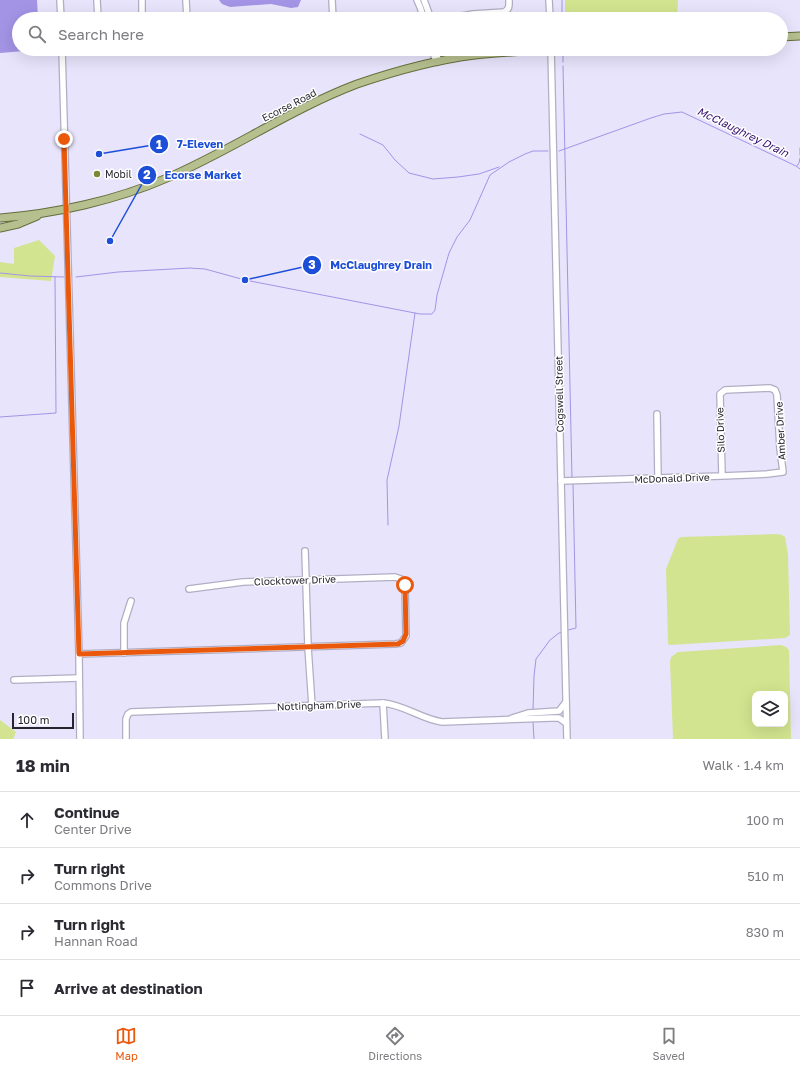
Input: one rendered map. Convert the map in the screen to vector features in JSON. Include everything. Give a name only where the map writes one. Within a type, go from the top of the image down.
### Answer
[{"type":"main road","points":[[788,37],[800,36]]},
{"type":"main road","name":"Ecorse Road","points":[[0,218],[41,214],[67,209],[130,192],[206,160],[308,106],[358,84],[393,73],[437,62],[470,56]]},
{"type":"main road","name":"Ecorse Road","points":[[0,228],[18,224],[41,214]]},
{"type":"street","points":[[60,0],[61,12]]},
{"type":"street","points":[[97,0],[98,12]]},
{"type":"street","points":[[142,0],[142,12]]},
{"type":"street","points":[[186,0],[187,12]]},
{"type":"street","points":[[332,0],[333,12]]},
{"type":"street","points":[[417,0],[422,12]]},
{"type":"street","points":[[424,0],[428,12]]},
{"type":"street","points":[[504,12],[510,6],[509,0]]},
{"type":"street","points":[[549,0],[550,12]]},
{"type":"street","points":[[62,56],[79,654],[80,739]]},
{"type":"street","points":[[434,56],[437,62]]},
{"type":"street","points":[[437,56],[437,62]]},
{"type":"street","name":"Cogswell Street","points":[[551,56],[567,739]]},
{"type":"street","name":"Silo Drive","points":[[722,476],[720,394],[725,390],[770,388],[775,390]]},
{"type":"street","name":"Amber Drive","points":[[775,390],[778,398],[780,449],[783,472]]},
{"type":"street","points":[[657,414],[658,478]]},
{"type":"street","name":"McDonald Drive","points":[[561,481],[722,476],[783,472]]},
{"type":"street","points":[[305,551],[308,647],[312,706]]},
{"type":"street","name":"Clocktower Drive","points":[[188,589],[243,582],[392,576],[401,579],[405,588],[406,634],[403,641],[395,644],[308,647]]},
{"type":"street","points":[[124,653],[124,623],[131,601]]},
{"type":"street","points":[[79,654],[308,647]]},
{"type":"street","points":[[14,680],[79,678]]},
{"type":"street","name":"Nottingham Drive","points":[[508,720],[528,713],[559,711],[566,701]]},
{"type":"street","points":[[383,703],[385,739]]},
{"type":"street","name":"Nottingham Drive","points":[[126,739],[126,719],[128,714],[133,712],[383,703],[401,706],[437,721],[559,718],[566,723]]},
{"type":"green space","points":[[565,0],[678,0],[677,12],[565,12]]},
{"type":"green space","points":[[39,240],[55,256],[51,281],[0,277],[0,262],[14,264],[14,248]]},
{"type":"green space","points":[[776,534],[785,537],[788,555],[790,635],[785,638],[668,644],[666,569],[678,539],[681,537]]},
{"type":"green space","points":[[781,645],[786,647],[789,650],[791,739],[673,739],[671,657],[678,652]]},
{"type":"green space","points":[[0,720],[16,732],[13,739],[0,739]]},
{"type":"shaded area","points":[[0,0],[37,0],[38,12],[12,12],[12,52],[0,53]]},
{"type":"shaded area","points":[[219,0],[301,0],[298,7],[291,8],[271,4],[230,7],[222,4]]},
{"type":"waterway","points":[[562,0],[562,12]]},
{"type":"waterway","points":[[563,56],[563,62]]},
{"type":"waterway","points":[[563,66],[572,478]]},
{"type":"waterway","name":"McClaughrey Drain","points":[[559,151],[651,118],[664,114],[682,112],[800,169]]},
{"type":"waterway","points":[[360,134],[383,145],[395,160],[409,173],[433,179],[479,174],[499,167]]},
{"type":"waterway","name":"McClaughrey Drain","points":[[800,148],[800,155]]},
{"type":"waterway","name":"McClaughrey Drain","points":[[76,277],[118,272],[190,268],[205,269],[245,280],[420,314],[432,314],[435,310],[437,295],[449,253],[457,237],[470,220],[490,175],[509,162],[525,154],[533,151],[548,151]]},
{"type":"waterway","name":"McClaughrey Drain","points":[[797,166],[800,158]]},
{"type":"waterway","name":"McClaughrey Drain","points":[[0,273],[64,277]]},
{"type":"waterway","points":[[0,417],[56,413],[55,277]]},
{"type":"waterway","points":[[388,525],[387,480],[399,426],[415,313]]},
{"type":"waterway","points":[[568,630],[576,628],[573,483]]},
{"type":"waterway","points":[[533,710],[536,659],[550,640],[559,633],[563,632]]},
{"type":"waterway","points":[[533,722],[534,739]]},
{"type":"place","name":"7-Eleven","points":[[99,154]]},
{"type":"place","name":"Mobil","points":[[97,174]]},
{"type":"place","name":"Ecorse Market","points":[[110,241]]},
{"type":"place","name":"McClaughrey Drain","points":[[245,280]]},
{"type":"route","points":[[64,139],[79,654],[398,644],[403,641],[406,634],[405,585]]}]
